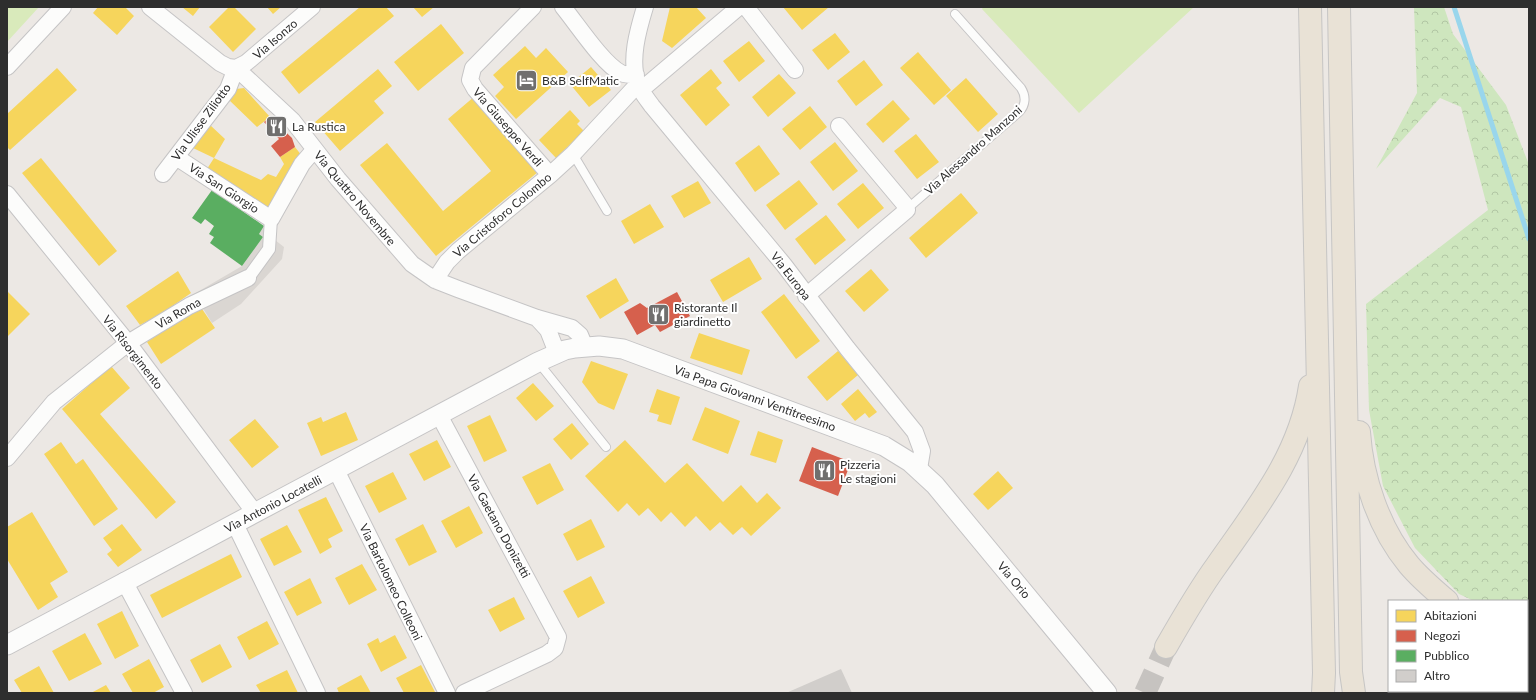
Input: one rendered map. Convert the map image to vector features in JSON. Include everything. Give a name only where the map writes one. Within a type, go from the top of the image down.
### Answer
[{"type":"highway","points":[[1310,7],[1318,339],[1323,693]]},
{"type":"highway","points":[[1339,7],[1351,664],[1354,693]]},
{"type":"highway","points":[[1343,238],[1352,276],[1356,309],[1359,434],[1368,488],[1372,501],[1390,535],[1409,564],[1446,600]]},
{"type":"highway","points":[[1166,647],[1189,608],[1263,500],[1280,472],[1296,437],[1308,400],[1318,339]]},
{"type":"street","points":[[7,67],[63,7]]},
{"type":"street","name":"Via Quattro Novembre","points":[[150,7],[220,64],[236,68],[292,120],[314,150],[401,252],[412,264],[435,280]]},
{"type":"street","name":"Via Isonzo","points":[[236,68],[246,63],[312,7]]},
{"type":"street","name":"Via Giuseppe Verdi","points":[[534,7],[473,68],[470,80],[475,89],[550,175]]},
{"type":"street","points":[[563,7],[600,53],[616,70],[628,75],[639,83]]},
{"type":"street","points":[[639,83],[637,40],[645,7]]},
{"type":"street","name":"Via Cristoforo Colombo","points":[[435,280],[447,262],[458,251],[550,175],[573,154],[639,83],[740,7]]},
{"type":"street","points":[[746,7],[796,70]]},
{"type":"street","name":"Via Ulisse Ziliotto","points":[[163,174],[228,89],[236,68]]},
{"type":"street","name":"Via Europa","points":[[639,83],[652,106],[784,265],[806,296],[915,432],[922,451],[919,469]]},
{"type":"street","points":[[839,126],[907,209]]},
{"type":"street","name":"Via Roma","points":[[7,458],[54,402],[128,343],[189,306],[248,278],[269,249],[271,219],[302,164],[314,150]]},
{"type":"street","name":"Via San Giorgio","points":[[176,157],[271,219]]},
{"type":"street","name":"Via Risorgimento","points":[[7,194],[128,343],[255,513]]},
{"type":"street","name":"Via Alessandro Manzoni","points":[[806,296],[907,209]]},
{"type":"street","points":[[435,280],[537,318],[572,328],[580,336],[585,347]]},
{"type":"street","points":[[537,318],[548,330],[557,353]]},
{"type":"street","name":"Via Papa Giovanni Ventitreesimo","points":[[538,362],[557,353],[585,347],[610,346],[749,395],[884,446],[919,469]]},
{"type":"street","name":"Via Antonio Locatelli","points":[[7,645],[124,581],[235,524],[538,362]]},
{"type":"street","name":"Via Gaetano Donizetti","points":[[439,415],[558,637],[555,648],[547,654],[464,693]]},
{"type":"street","name":"Via Orio","points":[[919,469],[935,485],[1107,693]]},
{"type":"street","name":"Via Bartolomeo Colleoni","points":[[336,470],[447,693]]},
{"type":"street","points":[[235,524],[317,693]]},
{"type":"street","points":[[124,581],[184,693]]},
{"type":"lane","name":"Via Alessandro Manzoni","points":[[907,209],[1019,112],[1024,104],[1024,92],[1022,88],[955,14]]},
{"type":"lane","points":[[573,154],[608,211]]},
{"type":"lane","points":[[538,362],[606,446]]},
{"type":"green space","points":[[7,7],[39,7],[7,42]]},
{"type":"green space","points":[[983,7],[1194,7],[1079,113],[982,9]]},
{"type":"green space","points":[[1414,7],[1444,7],[1453,34],[1506,105],[1529,165],[1529,622],[1528,600],[1472,600],[1459,594],[1415,548],[1383,486],[1369,410],[1366,304],[1488,210],[1461,107],[1440,98],[1376,169],[1417,93]]},
{"type":"shaded area","points":[[269,219],[277,224],[275,240],[284,247],[282,259],[241,304],[212,323],[194,294],[242,266],[263,237],[259,234]]},
{"type":"building: Abitazioni","points":[[98,7],[125,7],[134,16],[117,35],[93,13]]},
{"type":"building: Abitazioni","points":[[182,7],[200,7],[193,16]]},
{"type":"building: Abitazioni","points":[[229,7],[234,7],[256,29],[233,52],[209,27]]},
{"type":"building: Abitazioni","points":[[267,7],[281,7],[273,14]]},
{"type":"building: Abitazioni","points":[[360,7],[386,7],[394,16],[299,94],[281,72]]},
{"type":"building: Abitazioni","points":[[413,7],[434,7],[422,17]]},
{"type":"building: Abitazioni","points":[[670,7],[696,7],[706,18],[672,48],[662,41]]},
{"type":"building: Abitazioni","points":[[783,7],[829,7],[802,30]]},
{"type":"building: Abitazioni","points":[[441,24],[464,53],[418,91],[394,62]]},
{"type":"building: Abitazioni","points":[[835,33],[850,52],[828,70],[812,50]]},
{"type":"building: Abitazioni","points":[[749,41],[765,61],[739,82],[723,61]]},
{"type":"building: Abitazioni","points":[[525,46],[536,58],[546,48],[568,72],[516,119],[495,96],[504,87],[493,75]]},
{"type":"building: Abitazioni","points":[[918,52],[951,90],[934,105],[900,68]]},
{"type":"building: Abitazioni","points":[[864,60],[883,85],[856,106],[837,81]]},
{"type":"building: Abitazioni","points":[[591,67],[611,90],[589,107],[570,84]]},
{"type":"building: Abitazioni","points":[[57,68],[77,90],[10,150],[7,147],[7,114]]},
{"type":"building: Abitazioni","points":[[378,69],[392,86],[374,101],[384,113],[340,151],[315,122]]},
{"type":"building: Abitazioni","points":[[711,69],[722,83],[716,88],[730,105],[706,126],[680,95]]},
{"type":"building: Abitazioni","points":[[779,74],[796,93],[768,117],[752,97]]},
{"type":"building: Abitazioni","points":[[966,78],[998,114],[978,132],[946,96]]},
{"type":"building: Abitazioni","points":[[244,88],[270,117],[257,127],[228,99],[236,89]]},
{"type":"building: Abitazioni","points":[[475,96],[538,172],[436,256],[360,165],[387,143],[443,211],[491,171],[448,119]]},
{"type":"building: Abitazioni","points":[[893,100],[910,119],[883,143],[866,124]]},
{"type":"building: Abitazioni","points":[[810,106],[827,127],[800,150],[782,129]]},
{"type":"building: Abitazioni","points":[[570,110],[580,121],[577,124],[584,131],[556,158],[539,140]]},
{"type":"building: Abitazioni","points":[[210,125],[225,139],[214,158],[193,148]]},
{"type":"building: Abitazioni","points":[[916,134],[939,162],[917,179],[894,151]]},
{"type":"building: Abitazioni","points":[[835,142],[858,171],[833,191],[810,162]]},
{"type":"building: Abitazioni","points":[[759,145],[780,174],[755,192],[735,163]]},
{"type":"building: Abitazioni","points":[[295,147],[302,156],[268,208],[207,169],[214,158],[261,180],[268,174],[276,177],[284,164],[280,157]]},
{"type":"building: Abitazioni","points":[[41,158],[117,251],[99,266],[22,173]]},
{"type":"building: Abitazioni","points":[[799,180],[818,204],[785,230],[766,205]]},
{"type":"building: Abitazioni","points":[[698,181],[711,203],[684,218],[671,196]]},
{"type":"building: Abitazioni","points":[[863,183],[884,208],[858,229],[837,204]]},
{"type":"building: Abitazioni","points":[[961,193],[978,213],[926,258],[909,238]]},
{"type":"building: Abitazioni","points":[[650,204],[664,227],[634,244],[621,221]]},
{"type":"building: Abitazioni","points":[[826,215],[846,240],[815,265],[795,239]]},
{"type":"building: Abitazioni","points":[[749,257],[762,279],[723,302],[710,280]]},
{"type":"building: Abitazioni","points":[[871,269],[889,290],[864,312],[845,291]]},
{"type":"building: Abitazioni","points":[[178,271],[191,293],[160,315],[140,325],[126,306]]},
{"type":"building: Abitazioni","points":[[616,278],[629,301],[600,319],[586,296]]},
{"type":"building: Abitazioni","points":[[7,291],[30,314],[8,336],[7,334]]},
{"type":"building: Abitazioni","points":[[784,294],[820,341],[796,359],[761,312]]},
{"type":"building: Abitazioni","points":[[200,306],[215,328],[161,364],[147,342]]},
{"type":"building: Abitazioni","points":[[699,333],[750,350],[742,375],[690,358]]},
{"type":"building: Abitazioni","points":[[838,351],[858,375],[827,401],[807,377]]},
{"type":"building: Abitazioni","points":[[591,361],[628,374],[614,410],[598,403],[582,382]]},
{"type":"building: Abitazioni","points":[[111,366],[130,388],[100,414],[176,502],[156,519],[62,409]]},
{"type":"building: Abitazioni","points":[[533,383],[554,406],[536,421],[516,398]]},
{"type":"building: Abitazioni","points":[[657,389],[680,397],[671,425],[657,421],[659,415],[649,412]]},
{"type":"building: Abitazioni","points":[[858,389],[877,412],[869,418],[865,413],[855,421],[841,404]]},
{"type":"building: Abitazioni","points":[[705,407],[740,421],[728,454],[692,440]]},
{"type":"building: Abitazioni","points":[[346,412],[358,440],[321,456],[307,423],[321,417],[323,422]]},
{"type":"building: Abitazioni","points":[[490,415],[507,451],[484,462],[467,426]]},
{"type":"building: Abitazioni","points":[[255,419],[279,447],[252,468],[229,440]]},
{"type":"building: Abitazioni","points":[[572,423],[589,444],[571,460],[553,439]]},
{"type":"building: Abitazioni","points":[[758,431],[783,440],[776,463],[750,455]]},
{"type":"building: Abitazioni","points":[[437,440],[451,467],[424,481],[409,454]]},
{"type":"building: Abitazioni","points":[[625,440],[665,483],[687,463],[723,502],[741,485],[757,503],[767,493],[781,508],[751,536],[742,527],[733,535],[720,522],[710,531],[696,516],[685,527],[671,512],[661,522],[648,508],[639,516],[627,503],[618,512],[585,476]]},
{"type":"building: Abitazioni","points":[[61,442],[76,464],[83,459],[118,509],[94,526],[44,454]]},
{"type":"building: Abitazioni","points":[[550,463],[564,490],[537,505],[522,477]]},
{"type":"building: Abitazioni","points":[[998,471],[1013,488],[988,510],[973,494]]},
{"type":"building: Abitazioni","points":[[393,472],[407,499],[379,513],[365,486]]},
{"type":"building: Abitazioni","points":[[326,497],[343,531],[328,539],[332,547],[320,554],[298,510]]},
{"type":"building: Abitazioni","points":[[469,506],[483,533],[456,548],[441,521]]},
{"type":"building: Abitazioni","points":[[32,512],[68,572],[50,583],[58,597],[38,610],[7,559],[7,527]]},
{"type":"building: Abitazioni","points":[[591,519],[605,547],[577,561],[563,534]]},
{"type":"building: Abitazioni","points":[[122,524],[142,550],[118,567],[107,554],[112,550],[103,538]]},
{"type":"building: Abitazioni","points":[[423,524],[437,552],[409,566],[395,539]]},
{"type":"building: Abitazioni","points":[[287,525],[302,552],[274,566],[260,539]]},
{"type":"building: Abitazioni","points":[[231,554],[242,577],[162,618],[150,595]]},
{"type":"building: Abitazioni","points":[[362,564],[377,590],[349,605],[335,578]]},
{"type":"building: Abitazioni","points":[[591,576],[605,603],[578,618],[563,591]]},
{"type":"building: Abitazioni","points":[[310,578],[322,603],[297,616],[284,592]]},
{"type":"building: Abitazioni","points":[[514,597],[525,619],[500,632],[488,610]]},
{"type":"building: Abitazioni","points":[[122,611],[139,646],[115,659],[97,624]]},
{"type":"building: Abitazioni","points":[[267,621],[279,644],[249,660],[237,637]]},
{"type":"building: Abitazioni","points":[[85,633],[102,664],[69,681],[52,651]]},
{"type":"building: Abitazioni","points":[[395,635],[407,658],[381,672],[367,644],[378,638],[380,643]]},
{"type":"building: Abitazioni","points":[[220,644],[232,667],[202,683],[190,660]]},
{"type":"building: Abitazioni","points":[[149,659],[164,687],[153,693],[133,693],[122,674]]},
{"type":"building: Abitazioni","points":[[421,665],[435,692],[404,693],[396,678]]},
{"type":"building: Abitazioni","points":[[39,666],[54,693],[22,693],[14,680]]},
{"type":"building: Abitazioni","points":[[287,670],[298,693],[261,693],[256,685]]},
{"type":"building: Abitazioni","points":[[361,675],[371,693],[339,693],[337,688]]},
{"type":"building: Abitazioni","points":[[106,685],[111,693],[91,693]]},
{"type":"building: Negozi","points":[[270,117],[292,138],[295,147],[280,157],[271,146],[279,139],[264,122]]},
{"type":"building: Negozi","points":[[677,292],[690,316],[660,332],[655,325],[637,335],[624,312],[640,303],[647,308]]},
{"type":"building: Negozi","points":[[812,447],[851,462],[838,496],[799,481]]},
{"type":"building: Pubblico","points":[[212,190],[264,226],[259,234],[263,237],[242,266],[210,243],[214,237],[209,234],[214,226],[205,219],[201,224],[192,218]]},
{"type":"building: Altro","points":[[841,669],[852,693],[786,693]]},
{"type":"waterway","points":[[1454,7],[1529,239]]},
{"type":"tunnel","points":[[1145,693],[1166,647]]},
{"type":"place","name":"B&B SelfMatic","points":[[527,80]]},
{"type":"place","name":"La Rustica","points":[[276,126]]},
{"type":"place","name":"Ristorante Il giardinetto","points":[[658,314]]},
{"type":"place","name":"Pizzeria Le stagioni","points":[[825,471]]}]
